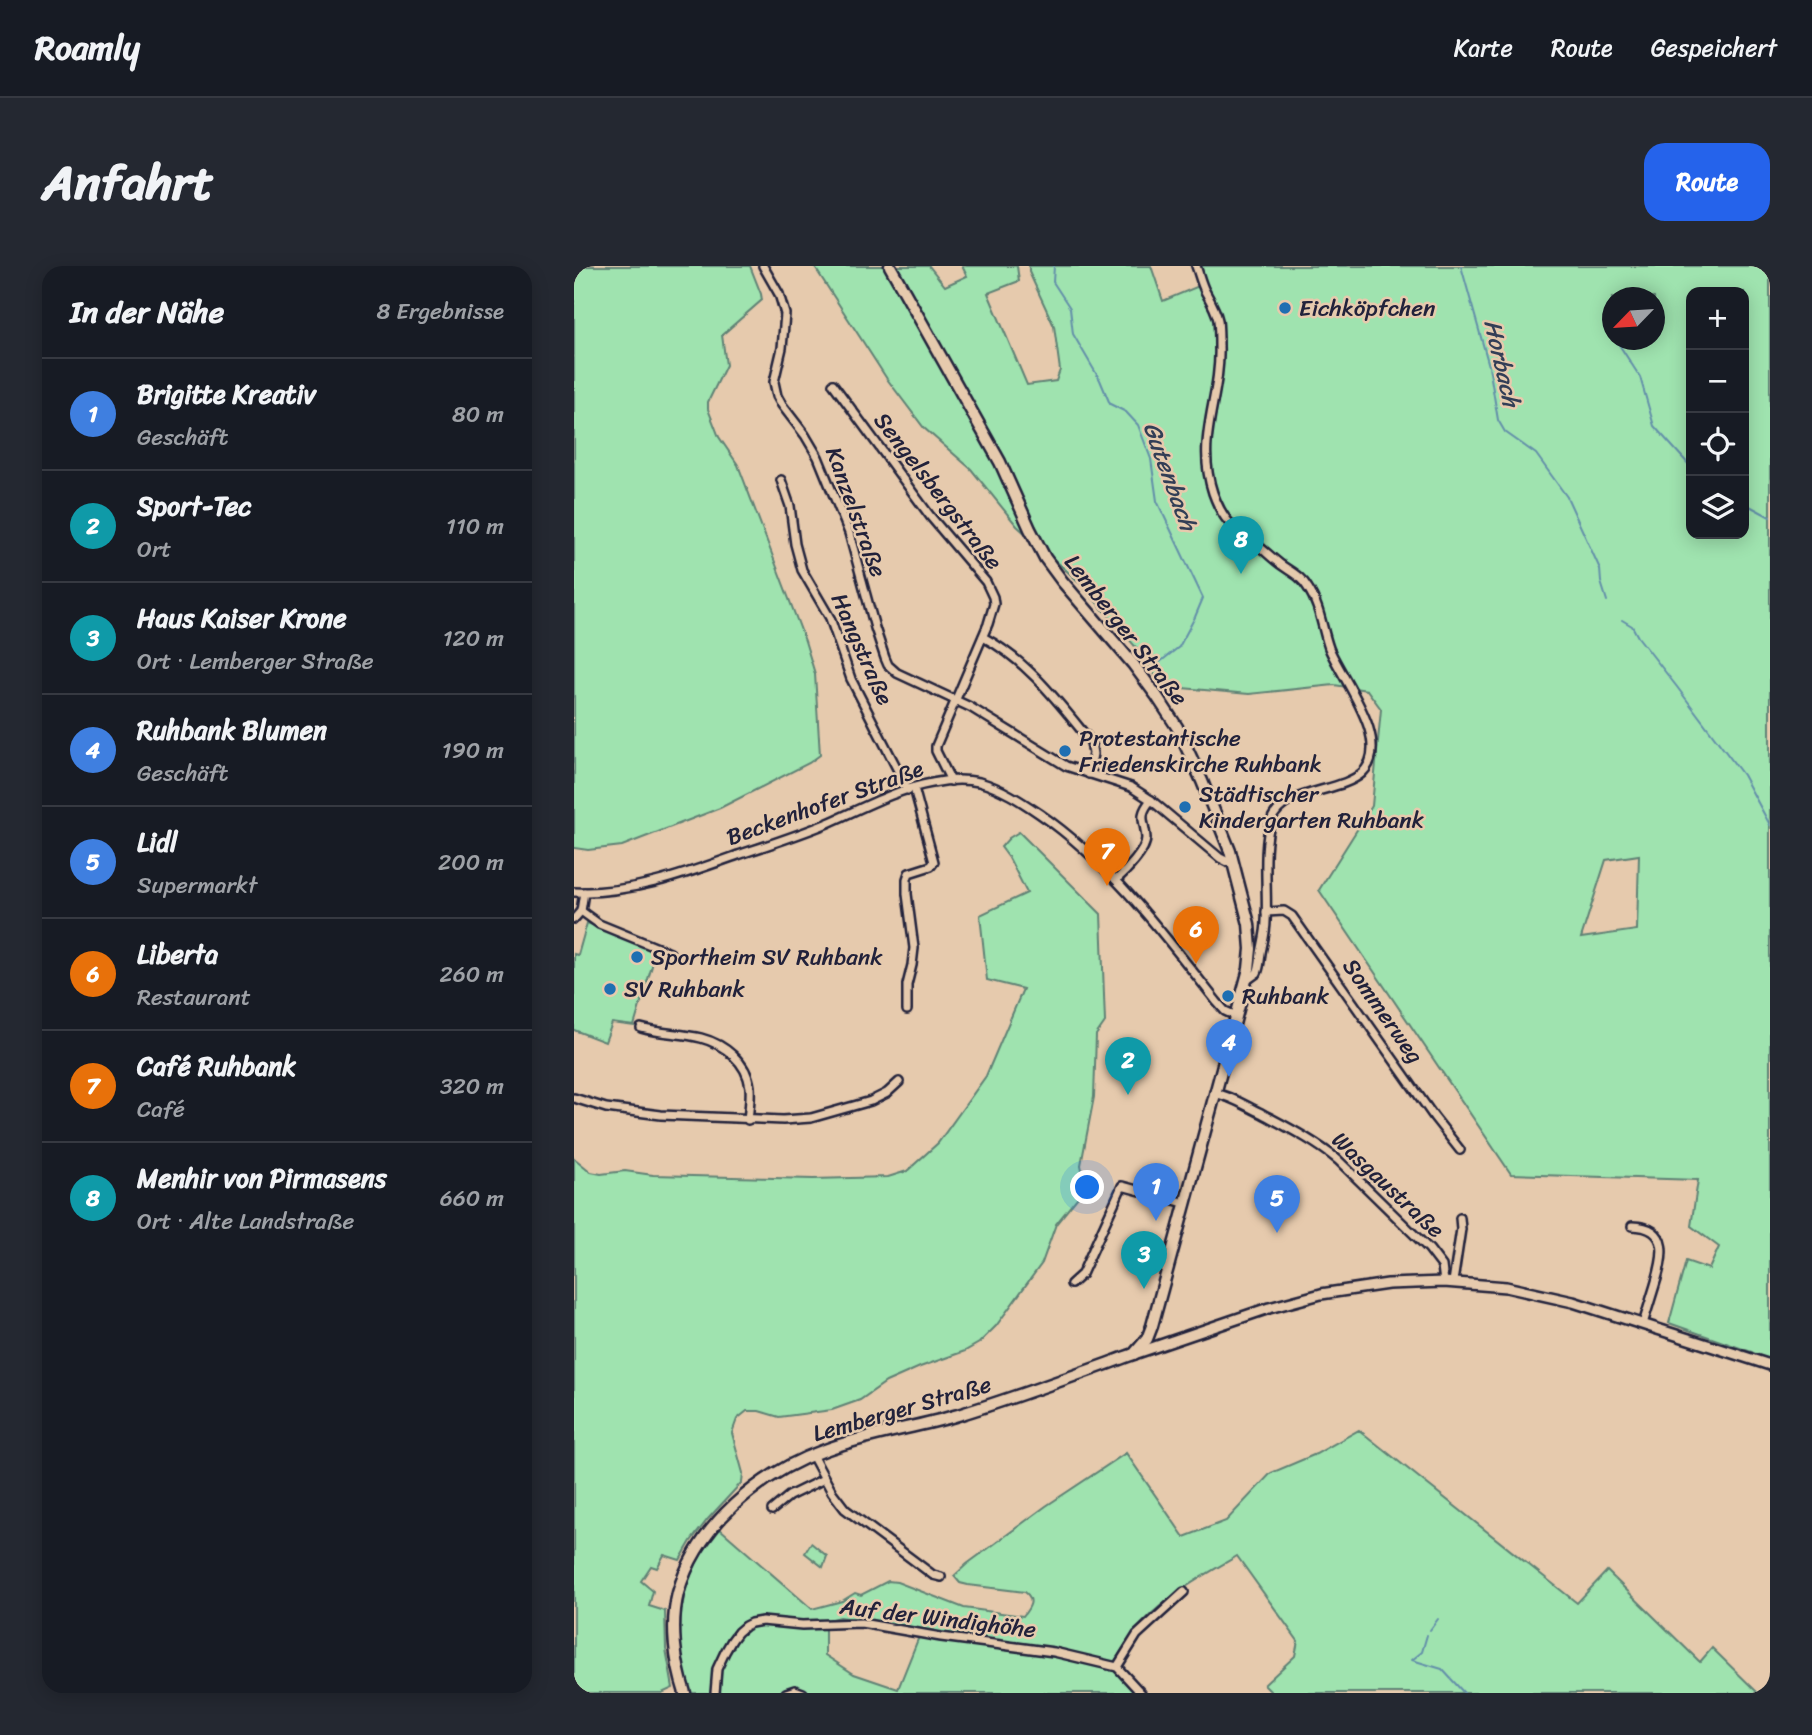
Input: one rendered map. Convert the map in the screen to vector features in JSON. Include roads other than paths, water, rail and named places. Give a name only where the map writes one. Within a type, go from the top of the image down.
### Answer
[{"type":"main road","name":"Lemberger Straße","points":[[685,1693],[677,1660],[674,1624],[678,1594],[691,1562],[714,1528],[756,1486],[779,1471],[836,1446],[961,1415],[1134,1354],[1147,1339],[1246,981],[1251,949],[1250,924],[1234,865],[1202,780],[1177,727],[1133,664],[1045,558],[1000,462],[890,266]]},
{"type":"street","name":"Kanzelstraße","points":[[763,266],[779,294],[785,314],[782,348],[774,382],[777,396],[811,444],[837,503],[888,665],[897,673],[957,700],[1066,766],[1126,785],[1151,800],[1220,858],[1234,865]]},
{"type":"street","points":[[1196,266],[1213,306],[1218,329],[1219,367],[1205,455],[1212,489],[1228,523],[1282,566],[1299,576],[1307,586],[1317,605],[1333,657],[1364,716],[1373,747],[1364,771],[1350,780],[1299,798],[1274,814],[1267,849],[1265,932],[1259,969],[1246,981]]},
{"type":"street","name":"Sengelsbergstraße","points":[[833,384],[912,492],[989,587],[993,597],[994,604],[983,637],[936,746],[951,781]]},
{"type":"street","name":"Hangstraße","points":[[781,480],[790,506],[802,570],[830,618],[851,679],[911,789],[934,862],[931,866],[908,875],[907,894],[914,948],[907,985],[907,1010]]},
{"type":"street","points":[[983,637],[1034,675],[1091,742],[1093,754],[1089,774]]},
{"type":"street","name":"Beckenhofer Straße","points":[[574,892],[630,888],[671,878],[811,830],[929,783],[980,783],[1019,800],[1066,833],[1103,865],[1217,1002],[1236,1016]]},
{"type":"street","points":[[1116,880],[1144,845],[1146,837],[1143,814],[1151,800]]},
{"type":"street","points":[[574,919],[581,911],[584,892]]},
{"type":"street","points":[[581,911],[599,924],[670,953]]},
{"type":"street","name":"Sommerweg","points":[[1266,912],[1284,911],[1293,916],[1460,1150]]},
{"type":"street","points":[[641,1028],[707,1040],[737,1059],[746,1071],[750,1085],[748,1120]]},
{"type":"street","points":[[574,1098],[606,1108],[661,1115],[748,1120],[802,1119],[879,1098],[899,1082]]},
{"type":"street","name":"Wasgaustraße","points":[[1214,1093],[1229,1097],[1322,1147],[1429,1249],[1449,1282]]},
{"type":"street","points":[[1072,1284],[1082,1274],[1122,1186],[1185,1203]]},
{"type":"street","name":"Wasgaustraße","points":[[1449,1282],[1461,1229],[1460,1218]]},
{"type":"street","points":[[1632,1226],[1652,1230],[1660,1240],[1663,1251],[1643,1324]]},
{"type":"street","points":[[1134,1354],[1269,1308],[1321,1294],[1388,1284],[1449,1282],[1525,1290],[1573,1302],[1770,1365]]},
{"type":"street","points":[[1147,1339],[1163,1345]]},
{"type":"street","points":[[812,1455],[839,1502],[933,1575],[941,1577]]},
{"type":"street","points":[[772,1510],[789,1496],[824,1479]]},
{"type":"street","points":[[1141,1693],[1117,1667],[1136,1636],[1184,1592]]},
{"type":"street","name":"Auf der Windighöhe","points":[[715,1693],[717,1669],[724,1652],[738,1632],[751,1623],[762,1621],[802,1625],[861,1623],[1029,1648],[1117,1667]]},
{"type":"street","points":[[786,1693],[795,1690],[803,1693]]},
{"type":"waterway","name":"Gutenbach","points":[[1054,266],[1053,282],[1070,308],[1073,334],[1100,380],[1110,404],[1126,412],[1138,425],[1151,459],[1157,501],[1203,598],[1179,647],[1160,662]]},
{"type":"waterway","name":"Horbach","points":[[1461,266],[1489,366],[1498,420],[1505,432],[1536,454],[1567,497],[1600,569],[1607,601]]},
{"type":"waterway","points":[[1622,350],[1640,377],[1654,426],[1686,461]]},
{"type":"waterway","points":[[1749,506],[1770,517]]},
{"type":"waterway","name":"Horbach","points":[[1622,620],[1632,626],[1743,775],[1770,825]]},
{"type":"waterway","points":[[1430,1630],[1438,1619]]},
{"type":"waterway","points":[[1427,1635],[1422,1652],[1412,1660],[1442,1669],[1464,1693]]},
{"type":"place","name":"Eichköpfchen","points":[[1285,308]]},
{"type":"place","name":"Menhir von Pirmasens","points":[[1241,574]]},
{"type":"place","name":"Protestantische Friedenskirche Ruhbank","points":[[1065,751]]},
{"type":"place","name":"Städtischer Kindergarten Ruhbank","points":[[1185,807]]},
{"type":"place","name":"Café Ruhbank","points":[[1107,886]]},
{"type":"place","name":"Sportheim SV Ruhbank","points":[[637,957]]},
{"type":"place","name":"Liberta","points":[[1196,964]]},
{"type":"place","name":"SV Ruhbank","points":[[610,989]]},
{"type":"place","name":"Ruhbank","points":[[1228,996]]},
{"type":"place","name":"Ruhbank Blumen","points":[[1229,1077]]},
{"type":"place","name":"Sport-Tec","points":[[1128,1095]]},
{"type":"place","name":"Brigitte Kreativ","points":[[1156,1221]]},
{"type":"place","name":"Lidl","points":[[1277,1233]]},
{"type":"place","name":"Haus Kaiser Krone","points":[[1144,1289]]}]
